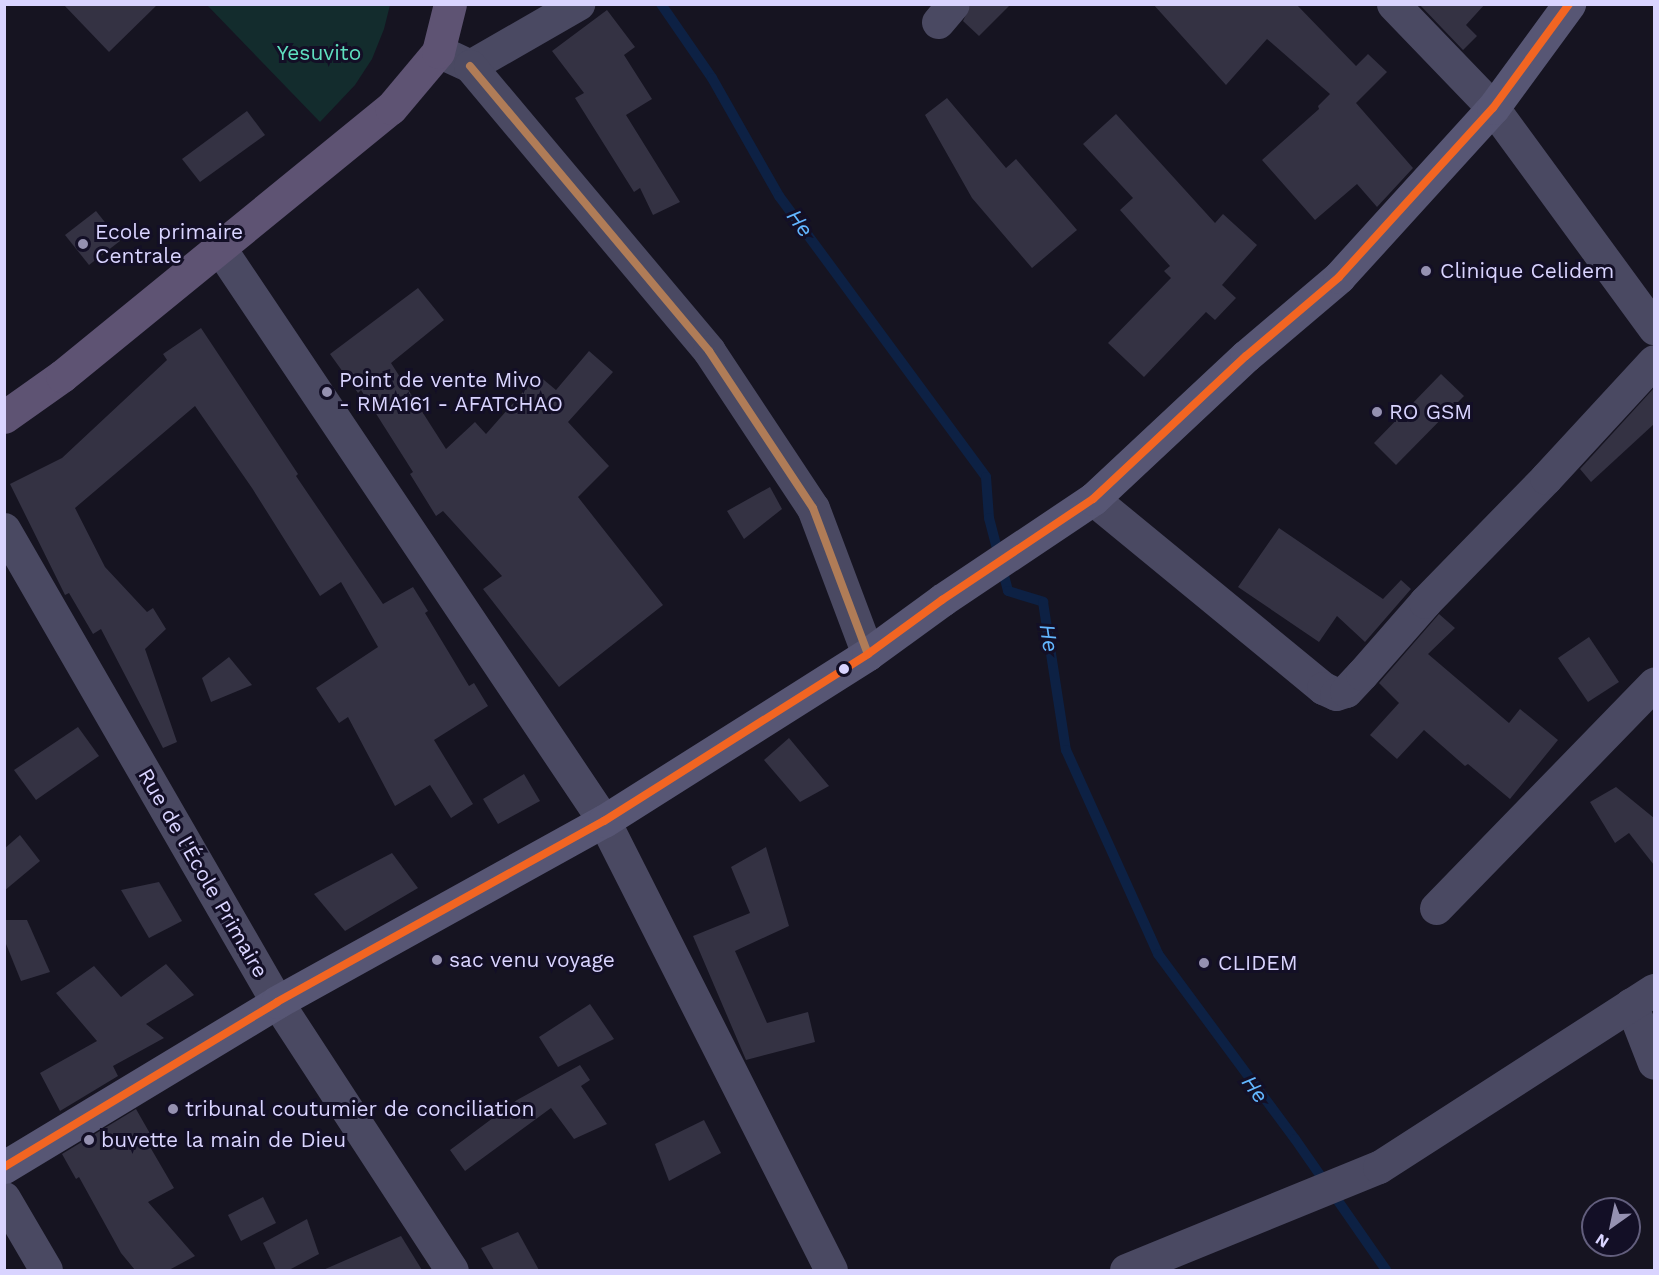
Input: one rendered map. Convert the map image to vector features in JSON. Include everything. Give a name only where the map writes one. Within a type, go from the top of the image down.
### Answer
[{"type":"main road","points":[[4,417],[62,376],[391,108],[438,52],[450,4]]},
{"type":"main road","points":[[4,1167],[277,1002],[604,821],[868,654],[942,600],[1094,500],[1246,356],[1339,278],[1493,108],[1569,4]]},
{"type":"street","points":[[470,66],[578,4]]},
{"type":"street","points":[[1393,4],[1493,108],[1654,328]]},
{"type":"street","points":[[438,52],[470,66],[709,351],[813,508],[868,654]]},
{"type":"street","points":[[219,247],[604,821],[831,1270]]},
{"type":"street","points":[[1094,500],[1323,688],[1336,694],[1346,690],[1362,674],[1425,602],[1546,478],[1654,361]]},
{"type":"street","name":"Rue de l'École Primaire","points":[[4,529],[277,1002],[452,1270]]},
{"type":"street","points":[[1436,909],[1654,684]]},
{"type":"street","points":[[1126,1270],[1379,1167],[1643,997],[1654,1063]]},
{"type":"street","points":[[4,1198],[46,1270]]},
{"type":"green space","name":"Yesuvito","points":[[207,5],[390,5],[384,29],[372,59],[355,85],[320,122]]},
{"type":"building","points":[[63,4],[158,4],[109,52]]},
{"type":"building","points":[[971,4],[1011,4],[979,36],[963,21]]},
{"type":"building","points":[[1153,4],[1296,4],[1356,66],[1368,54],[1387,72],[1356,103],[1413,168],[1377,207],[1357,184],[1315,220],[1262,160],[1319,109],[1318,106],[1330,94],[1267,39],[1226,85]]},
{"type":"building","points":[[1419,4],[1485,4],[1466,25],[1477,36],[1463,50]]},
{"type":"building","points":[[607,10],[635,47],[624,55],[652,99],[626,115],[680,202],[653,215],[640,188],[634,192],[575,98],[584,93],[552,51]]},
{"type":"building","points":[[947,98],[1006,168],[1016,159],[1077,230],[1032,268],[972,198],[925,115]]},
{"type":"building","points":[[247,111],[265,135],[200,182],[182,159]]},
{"type":"building","points":[[1116,114],[1215,223],[1223,214],[1257,245],[1222,285],[1236,298],[1215,320],[1206,312],[1144,377],[1108,343],[1171,278],[1164,271],[1170,266],[1120,210],[1133,198],[1083,144]]},
{"type":"building","points":[[96,211],[120,241],[89,265],[65,235]]},
{"type":"building","points":[[418,288],[444,320],[391,363],[446,449],[475,422],[486,434],[538,375],[556,390],[589,351],[613,372],[568,422],[609,466],[578,497],[663,605],[559,687],[483,589],[502,576],[443,511],[436,516],[410,474],[413,472],[361,390],[358,393],[330,354]]},
{"type":"building","points":[[201,328],[298,474],[296,476],[383,604],[413,587],[428,611],[425,613],[469,686],[474,683],[488,706],[434,740],[473,804],[451,818],[430,785],[395,806],[348,717],[339,723],[316,688],[378,647],[341,582],[320,596],[252,488],[195,406],[75,508],[105,567],[147,612],[153,608],[166,629],[145,649],[177,742],[163,748],[101,629],[93,634],[69,593],[65,595],[10,484],[62,458],[167,360],[163,354]]},
{"type":"building","points":[[1441,374],[1464,396],[1396,465],[1374,443]]},
{"type":"building","points":[[1654,388],[1654,424],[1591,482],[1580,469]]},
{"type":"building","points":[[770,487],[782,509],[744,539],[727,511]]},
{"type":"building","points":[[1279,528],[1383,599],[1401,580],[1411,589],[1365,642],[1337,616],[1319,642],[1238,587]]},
{"type":"building","points":[[1439,614],[1455,628],[1428,654],[1509,723],[1520,709],[1558,740],[1510,799],[1468,764],[1465,766],[1424,730],[1397,759],[1370,735],[1399,703],[1379,683]]},
{"type":"building","points":[[1589,637],[1619,682],[1588,702],[1558,658]]},
{"type":"building","points":[[229,657],[252,685],[211,702],[202,678]]},
{"type":"building","points":[[78,727],[99,756],[36,800],[14,770]]},
{"type":"building","points":[[789,738],[829,786],[800,802],[764,760]]},
{"type":"building","points":[[524,774],[540,801],[498,824],[483,799]]},
{"type":"building","points":[[1616,787],[1654,818],[1654,865],[1629,833],[1615,843],[1590,802]]},
{"type":"building","points":[[20,835],[40,861],[4,891],[4,849]]},
{"type":"building","points":[[766,847],[789,926],[735,951],[767,1023],[808,1012],[815,1042],[746,1060],[693,936],[750,913],[731,867]]},
{"type":"building","points":[[392,853],[418,888],[345,931],[314,894]]},
{"type":"building","points":[[159,882],[182,921],[149,938],[121,890]]},
{"type":"building","points":[[4,920],[27,920],[50,972],[21,981],[4,939]]},
{"type":"building","points":[[166,964],[194,995],[146,1024],[164,1038],[113,1066],[118,1076],[60,1111],[40,1073],[97,1041],[56,993],[94,966],[121,997]]},
{"type":"building","points":[[590,1004],[614,1039],[558,1067],[539,1037]]},
{"type":"building","points":[[580,1065],[590,1080],[581,1086],[607,1124],[574,1139],[551,1108],[465,1171],[450,1150],[517,1100]]},
{"type":"building","points":[[136,1109],[152,1137],[146,1140],[174,1188],[148,1202],[195,1256],[169,1270],[135,1270],[121,1253],[79,1177],[76,1179],[62,1154]]},
{"type":"building","points":[[704,1120],[721,1153],[669,1181],[655,1144]]},
{"type":"building","points":[[263,1197],[276,1223],[241,1241],[228,1215]]},
{"type":"building","points":[[307,1219],[319,1254],[289,1270],[276,1270],[263,1243]]},
{"type":"building","points":[[518,1232],[539,1270],[494,1270],[481,1248]]},
{"type":"building","points":[[401,1236],[422,1270],[323,1270]]},
{"type":"waterway","name":"He","points":[[661,4],[712,78],[779,196],[986,477],[989,518],[1008,591],[1043,602],[1066,750],[1158,954],[1295,1139],[1386,1270]]},
{"type":"transit line","points":[[4,1167],[277,1002],[604,821],[868,654],[942,600],[1093,499],[1246,356],[1339,277],[1493,108],[1569,4]]},
{"type":"transit line","points":[[470,66],[709,351],[813,508],[868,654]]},
{"type":"place","name":"Ecole primaire Centrale","points":[[83,244]]},
{"type":"place","name":"Clinique Celidem","points":[[1426,271]]},
{"type":"place","name":"Point de vente Mivo - RMA161 - AFATCHAO","points":[[327,392]]},
{"type":"place","name":"RO GSM","points":[[1377,412]]},
{"type":"place","name":"sac venu voyage","points":[[437,960]]},
{"type":"place","name":"CLIDEM","points":[[1204,963]]},
{"type":"place","name":"tribunal coutumier de conciliation","points":[[173,1109]]},
{"type":"place","name":"buvette la main de Dieu","points":[[89,1140]]}]
